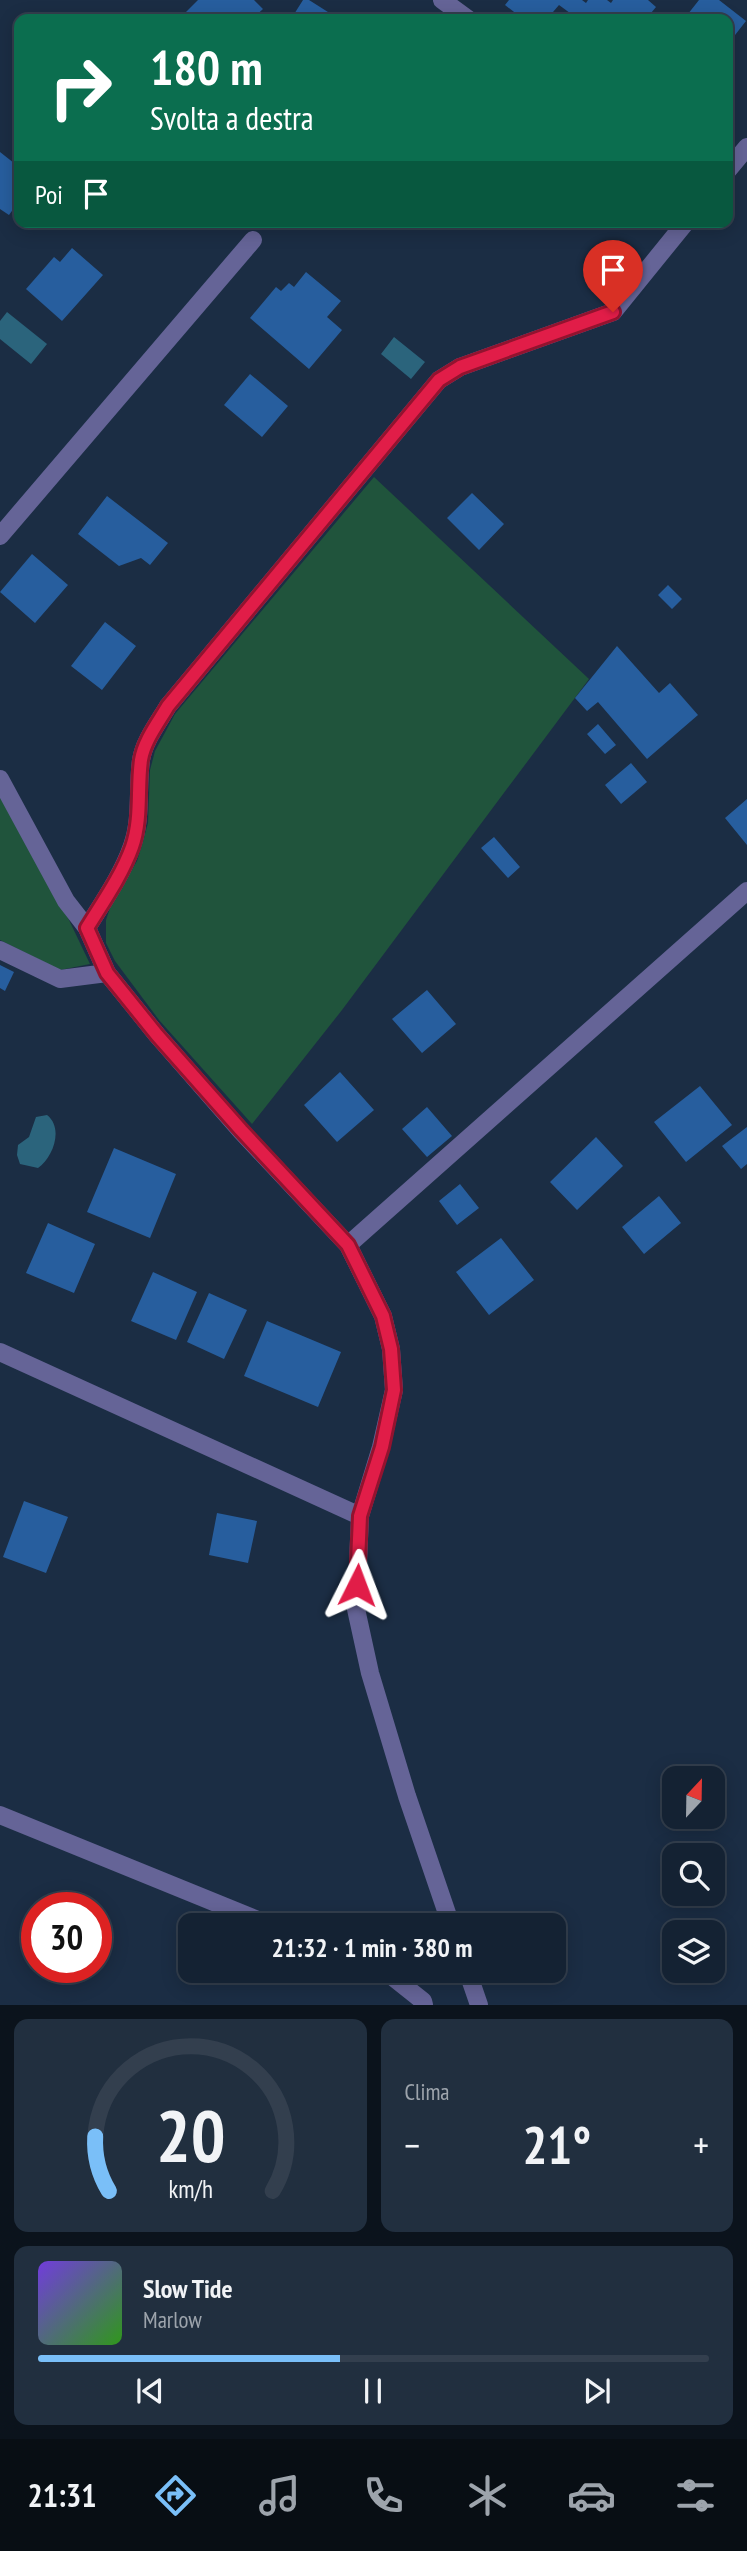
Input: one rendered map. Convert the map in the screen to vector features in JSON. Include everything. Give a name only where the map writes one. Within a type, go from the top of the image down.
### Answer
[{"type":"street","points":[[442,0],[461,14]]},
{"type":"street","points":[[733,164],[747,146]]},
{"type":"street","points":[[87,928],[117,879],[132,846],[140,809],[141,758],[168,706],[439,380],[460,367],[613,312],[681,228]]},
{"type":"street","points":[[0,536],[253,240]]},
{"type":"street","points":[[0,779],[66,901],[87,928],[107,973],[157,1035],[233,1121],[348,1245],[383,1316],[391,1349],[394,1390],[382,1447],[360,1516],[356,1608],[370,1673],[407,1796],[448,1913]]},
{"type":"street","points":[[348,1245],[747,891]]},
{"type":"street","points":[[0,950],[60,979],[107,973]]},
{"type":"street","points":[[0,1352],[360,1516]]},
{"type":"street","points":[[0,1815],[241,1913]]},
{"type":"street","points":[[400,1983],[423,2001],[424,2005]]},
{"type":"street","points":[[471,1983],[479,2005]]},
{"type":"green space","points":[[374,477],[589,679],[342,1010],[252,1124],[159,1020],[115,961],[106,943],[106,920],[112,902],[137,861],[148,823],[150,770],[155,751],[175,714]]},
{"type":"green space","points":[[0,797],[69,920],[90,964],[60,970],[0,940]]},
{"type":"water","points":[[7,312],[47,344],[31,364],[0,339],[0,321]]},
{"type":"water","points":[[394,337],[425,362],[411,379],[381,354]]},
{"type":"water","points":[[47,1115],[55,1127],[52,1150],[38,1168],[20,1164],[18,1145],[29,1137],[36,1117]]},
{"type":"building","points":[[198,0],[254,0],[263,9],[258,14],[184,14]]},
{"type":"building","points":[[303,0],[309,0],[331,14],[294,14]]},
{"type":"building","points":[[509,0],[582,0],[586,3],[588,0],[607,0],[611,3],[613,0],[648,0],[656,7],[650,14],[571,14],[559,5],[551,14],[517,14],[505,5]]},
{"type":"building","points":[[699,0],[719,0],[746,21],[733,38],[733,14],[688,14]]},
{"type":"building","points":[[0,152],[14,163],[14,208],[9,215],[0,209]]},
{"type":"building","points":[[72,248],[103,275],[62,321],[26,289],[54,257],[60,262]]},
{"type":"building","points":[[306,272],[341,301],[327,317],[342,330],[309,369],[250,318],[276,287],[281,291],[289,283],[294,287]]},
{"type":"building","points":[[250,374],[288,406],[262,437],[224,405]]},
{"type":"building","points":[[472,493],[504,524],[479,550],[447,518]]},
{"type":"building","points":[[107,496],[168,543],[150,565],[141,558],[119,566],[78,534]]},
{"type":"building","points":[[32,554],[68,585],[35,623],[0,592]]},
{"type":"building","points":[[668,585],[682,599],[672,609],[658,595]]},
{"type":"building","points":[[105,622],[136,646],[102,690],[71,666]]},
{"type":"building","points":[[617,646],[659,693],[670,683],[698,715],[647,759],[598,702],[587,711],[575,698]]},
{"type":"building","points":[[598,724],[616,745],[605,754],[587,734]]},
{"type":"building","points":[[631,763],[647,782],[621,804],[605,785]]},
{"type":"building","points":[[747,799],[747,845],[725,818]]},
{"type":"building","points":[[494,837],[520,867],[508,878],[481,848]]},
{"type":"building","points":[[0,965],[14,972],[5,991],[0,988]]},
{"type":"building","points":[[427,990],[456,1024],[422,1053],[392,1019]]},
{"type":"building","points":[[340,1072],[374,1110],[337,1142],[304,1105]]},
{"type":"building","points":[[700,1086],[732,1125],[686,1162],[654,1122]]},
{"type":"building","points":[[427,1107],[452,1136],[427,1157],[402,1129]]},
{"type":"building","points":[[747,1127],[747,1164],[741,1169],[722,1146]]},
{"type":"building","points":[[596,1137],[623,1166],[577,1210],[550,1182]]},
{"type":"building","points":[[114,1148],[176,1174],[150,1238],[87,1212]]},
{"type":"building","points":[[460,1184],[479,1208],[457,1225],[439,1201]]},
{"type":"building","points":[[659,1196],[681,1223],[644,1254],[622,1227]]},
{"type":"building","points":[[48,1223],[95,1244],[74,1293],[26,1273]]},
{"type":"building","points":[[501,1238],[534,1280],[489,1315],[456,1272]]},
{"type":"building","points":[[153,1272],[197,1292],[176,1340],[131,1321]]},
{"type":"building","points":[[209,1293],[247,1310],[224,1359],[187,1342]]},
{"type":"building","points":[[267,1321],[341,1352],[318,1407],[244,1376]]},
{"type":"building","points":[[24,1501],[68,1517],[46,1573],[3,1557]]},
{"type":"building","points":[[217,1513],[257,1521],[248,1563],[209,1555]]},
{"type":"route","points":[[357,1585],[360,1516],[382,1447],[394,1390],[391,1349],[383,1316],[348,1245],[157,1035],[107,973],[87,928],[117,879],[132,846],[140,809],[141,758],[168,706],[439,380],[460,367],[613,312]]}]
